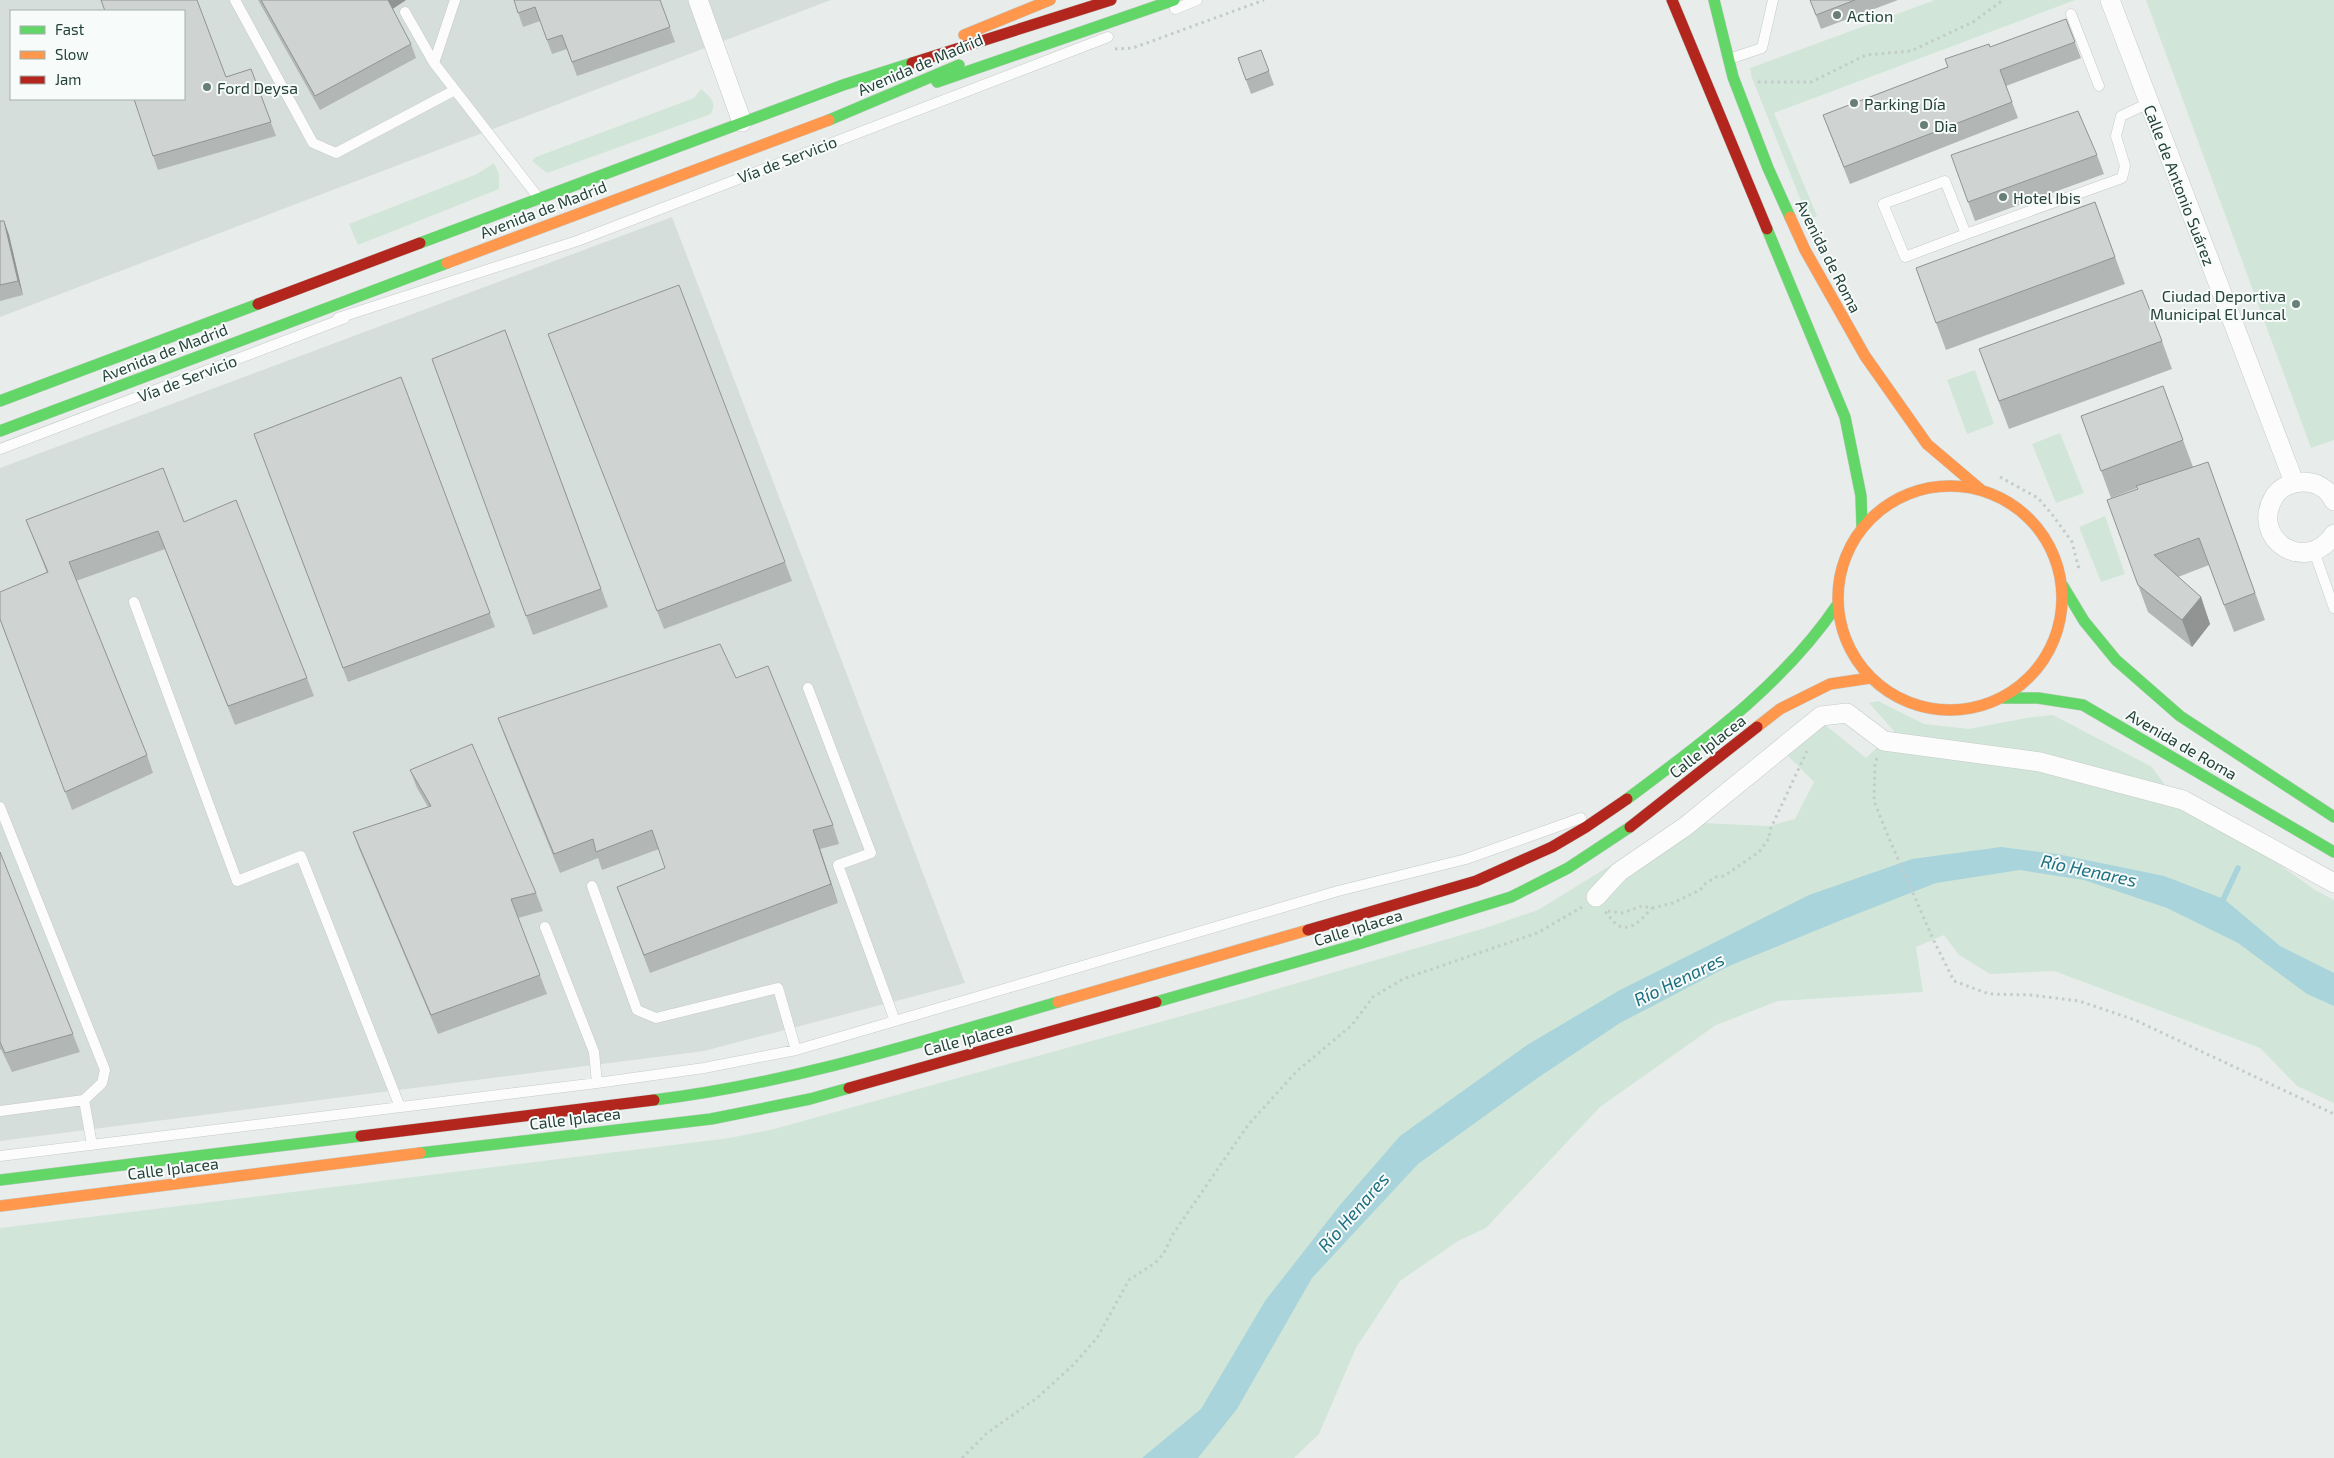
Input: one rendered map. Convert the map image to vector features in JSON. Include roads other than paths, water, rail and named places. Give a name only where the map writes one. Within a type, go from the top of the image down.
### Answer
[{"type":"main road","points":[[843,85],[1050,0]]},
{"type":"main road","name":"Avenida de Madrid","points":[[0,431],[852,111],[1111,0]]},
{"type":"main road","points":[[852,111],[1174,0]]},
{"type":"main road","points":[[1672,0],[1845,417],[1861,496],[1862,527]]},
{"type":"main road","name":"Avenida de Roma","points":[[1714,0],[1733,77],[1768,168],[1805,250],[1865,356],[1927,444],[1949,466],[1980,489]]},
{"type":"main road","name":"Avenida de Madrid","points":[[0,400],[540,200],[843,85],[1093,7]]},
{"type":"main road","points":[[1937,486],[1980,489],[2011,503],[2036,525],[2054,553],[2063,586],[2059,630],[2039,670],[2004,698],[1970,710],[1933,710],[1899,699],[1870,678],[1853,656],[1842,632],[1837,605],[1842,564],[1862,527],[1895,499],[1937,486]]},
{"type":"main road","name":"Avenida de Roma","points":[[2063,586],[2084,622],[2116,660],[2180,716],[2310,804],[2334,817]]},
{"type":"main road","name":"Calle Iplacea","points":[[0,1180],[697,1094],[802,1074],[904,1047],[1476,881],[1552,847],[1620,804],[1760,696],[1802,654],[1823,628],[1837,605]]},
{"type":"main road","name":"Calle Iplacea","points":[[0,1206],[604,1130],[711,1119],[810,1099],[1089,1022],[1352,946],[1511,897],[1568,868],[1618,838],[1780,709],[1830,684],[1870,678]]},
{"type":"main road","name":"Avenida de Roma","points":[[2004,698],[2038,698],[2083,706],[2334,852]]},
{"type":"street","points":[[698,0],[742,122]]},
{"type":"street","name":"Calle de Antonio Suárez","points":[[2110,0],[2294,482]]},
{"type":"street","points":[[2334,501],[2330,493],[2314,482],[2294,482],[2278,491],[2268,507],[2268,525],[2276,542],[2292,551],[2314,551],[2327,544],[2334,534]]},
{"type":"street","points":[[1592,902],[1620,872],[1686,826],[1821,716],[1847,713],[1884,741],[2040,762],[2183,800],[2334,883]]},
{"type":"lane","points":[[235,0],[313,143],[336,153],[455,90]]},
{"type":"lane","points":[[434,63],[455,0]]},
{"type":"lane","points":[[1142,23],[1197,0]]},
{"type":"lane","points":[[1729,59],[1762,48],[1773,0]]},
{"type":"lane","points":[[405,12],[434,63],[540,200]]},
{"type":"lane","points":[[2072,14],[2099,86]]},
{"type":"lane","name":"Vía de Servicio","points":[[127,384],[374,307],[576,241],[1114,34]]},
{"type":"lane","points":[[1966,234],[1945,181],[1883,204],[1905,257],[2122,178],[2124,166],[2116,136],[2121,116],[2148,103]]},
{"type":"lane","name":"Vía de Servicio","points":[[0,449],[374,307]]},
{"type":"lane","points":[[2314,551],[2334,608]]},
{"type":"lane","points":[[134,602],[237,881],[301,856],[400,1107]]},
{"type":"lane","points":[[808,688],[871,853],[838,865],[895,1021]]},
{"type":"lane","points":[[0,1156],[597,1083],[704,1068],[796,1050],[1338,891],[1466,859],[1620,804]]},
{"type":"lane","points":[[0,807],[104,1070],[102,1083],[84,1100],[0,1110]]},
{"type":"lane","points":[[592,886],[638,1010],[656,1018],[778,988],[796,1050]]},
{"type":"lane","points":[[545,926],[594,1052],[597,1083]]},
{"type":"lane","points":[[84,1100],[92,1145]]},
{"type":"water","name":"Río Henares","points":[[2001,847],[2057,854],[2164,876],[2224,899],[2280,946],[2334,973],[2334,1006],[2307,994],[2238,943],[2167,908],[2084,880],[2020,870],[1936,883],[1729,966],[1620,1023],[1539,1077],[1418,1164],[1312,1278],[1237,1409],[1198,1458],[1142,1458],[1201,1409],[1265,1301],[1340,1205],[1400,1136],[1527,1045],[1620,990],[1809,895],[1912,859]]},
{"type":"waterway","points":[[2221,904],[2238,868]]},
{"type":"place","name":"Action","points":[[1837,15]]},
{"type":"place","name":"Ford Deysa","points":[[207,87]]},
{"type":"place","name":"Parking Día","points":[[1854,103]]},
{"type":"place","name":"Dia","points":[[1924,125]]},
{"type":"place","name":"Hotel Ibis","points":[[2003,197]]},
{"type":"place","name":"Ciudad Deportiva Municipal El Juncal","points":[[2296,304]]}]
